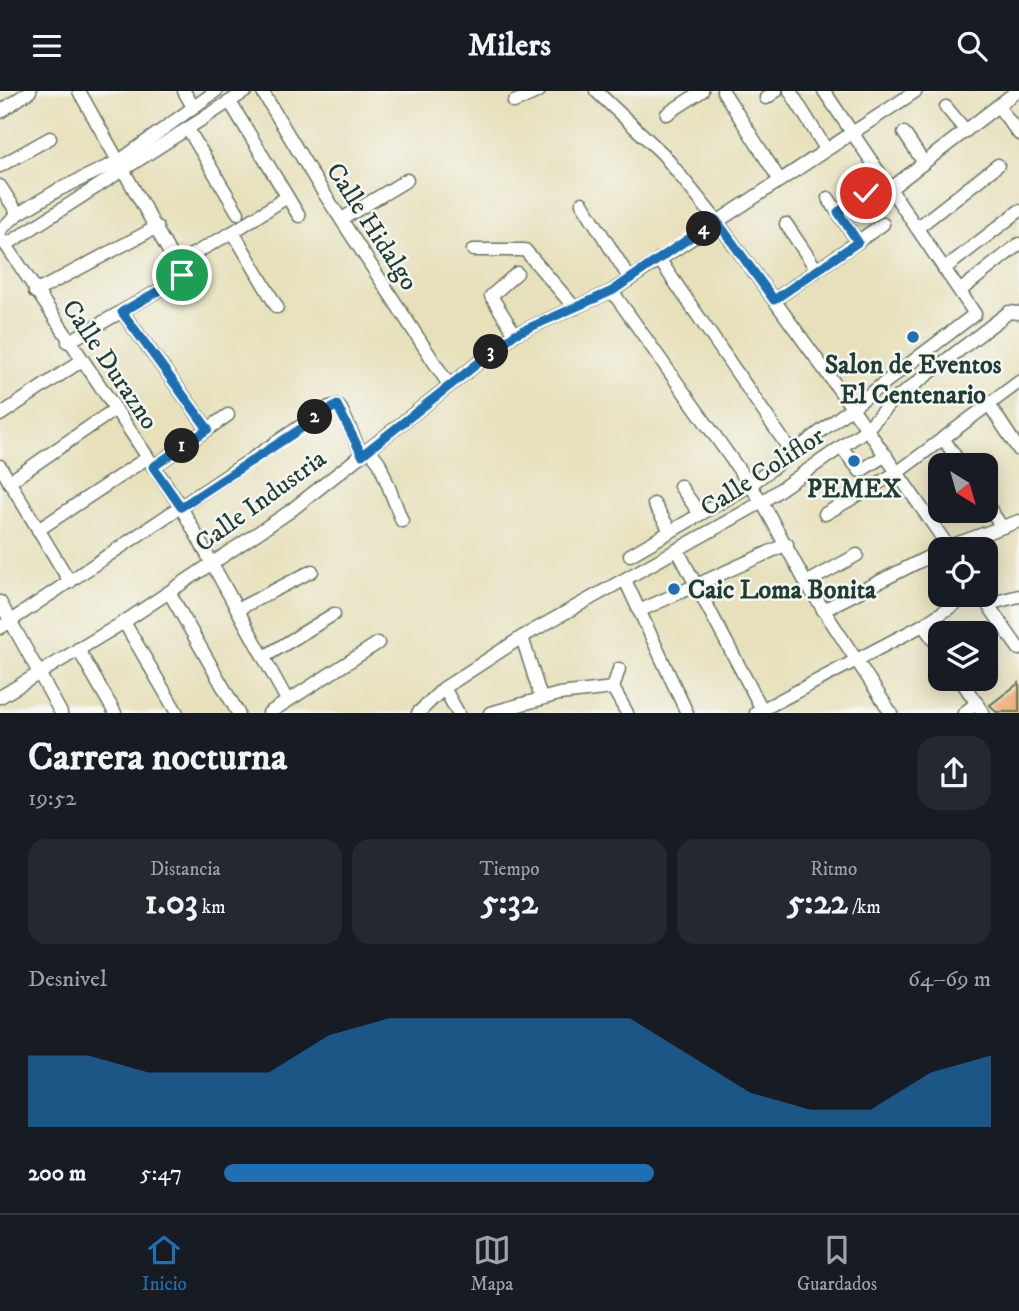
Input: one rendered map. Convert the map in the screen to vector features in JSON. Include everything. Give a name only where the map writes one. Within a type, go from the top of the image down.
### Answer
[{"type":"street","points":[[68,342],[179,279],[179,269],[157,227],[79,91]]},
{"type":"street","points":[[184,91],[193,107]]},
{"type":"street","points":[[0,230],[18,214],[58,190],[122,166],[216,91]]},
{"type":"street","points":[[3,241],[246,91]]},
{"type":"street","points":[[513,102],[539,91]]},
{"type":"street","points":[[667,114],[702,91]]},
{"type":"street","points":[[723,91],[779,179]]},
{"type":"street","points":[[790,91],[826,149]]},
{"type":"street","points":[[629,555],[748,486],[975,314],[824,91]]},
{"type":"street","name":"Calle Industria","points":[[0,697],[124,622],[289,512],[515,334],[612,291],[852,132],[900,95],[916,91]]},
{"type":"street","points":[[890,189],[1017,91]]},
{"type":"street","points":[[0,112],[30,92]]},
{"type":"street","name":"Calle Hidalgo","points":[[267,93],[342,219],[450,385]]},
{"type":"street","points":[[601,93],[663,154],[716,220],[898,472],[938,537]]},
{"type":"street","points":[[230,101],[299,216]]},
{"type":"street","points":[[998,106],[1019,134]]},
{"type":"street","points":[[946,107],[965,131]]},
{"type":"street","points":[[188,129],[238,212]]},
{"type":"street","points":[[904,133],[924,163]]},
{"type":"street","points":[[0,166],[50,138]]},
{"type":"street","points":[[917,228],[998,165]]},
{"type":"street","points":[[342,219],[407,180]]},
{"type":"street","points":[[0,186],[18,214]]},
{"type":"street","points":[[838,212],[866,193]]},
{"type":"street","points":[[179,269],[287,197]]},
{"type":"street","points":[[828,198],[858,242]]},
{"type":"street","points":[[582,203],[630,279]]},
{"type":"street","points":[[944,269],[1019,211]]},
{"type":"street","points":[[786,224],[817,270]]},
{"type":"street","points":[[774,300],[883,224]]},
{"type":"street","points":[[35,292],[157,227]]},
{"type":"street","points":[[233,232],[277,307]]},
{"type":"street","name":"Calle Durazno","points":[[3,241],[68,342],[181,507],[287,701]]},
{"type":"street","points":[[961,290],[1019,244]]},
{"type":"street","points":[[472,250],[525,250],[575,308]]},
{"type":"street","points":[[659,259],[792,453]]},
{"type":"street","points":[[515,334],[491,296],[516,273]]},
{"type":"street","points":[[612,291],[748,486],[762,502],[806,583],[891,712]]},
{"type":"street","points":[[122,312],[208,429]]},
{"type":"street","name":"Calle Coliflor","points":[[418,712],[444,688],[522,636],[762,502],[867,429],[889,404],[1017,312]]},
{"type":"street","points":[[0,415],[81,361]]},
{"type":"street","points":[[825,515],[898,472],[1019,382]]},
{"type":"street","points":[[988,403],[1019,450]]},
{"type":"street","points":[[5,624],[337,405],[365,452],[379,462],[402,521]]},
{"type":"street","points":[[9,482],[114,410]]},
{"type":"street","points":[[38,530],[228,415]]},
{"type":"street","points":[[943,438],[953,453]]},
{"type":"street","points":[[841,447],[860,471],[886,455]]},
{"type":"street","points":[[0,466],[70,582]]},
{"type":"street","points":[[680,486],[700,514]]},
{"type":"street","points":[[654,504],[670,530]]},
{"type":"street","points":[[998,521],[1002,527]]},
{"type":"street","points":[[976,537],[1019,521]]},
{"type":"street","points":[[639,611],[787,544]]},
{"type":"street","points":[[678,551],[761,711],[923,625],[951,607]]},
{"type":"street","points":[[806,583],[857,555]]},
{"type":"street","points":[[824,610],[928,558]]},
{"type":"street","points":[[238,609],[312,571]]},
{"type":"street","points":[[625,580],[687,712]]},
{"type":"street","points":[[169,592],[238,712]]},
{"type":"street","points":[[998,598],[1019,596]]},
{"type":"street","points":[[0,602],[5,624],[61,712]]},
{"type":"street","points":[[990,607],[1019,649]]},
{"type":"street","points":[[264,657],[334,614]]},
{"type":"street","points":[[124,622],[177,712]]},
{"type":"street","points":[[923,625],[928,632]]},
{"type":"street","points":[[522,636],[541,698]]},
{"type":"street","points":[[268,712],[378,643]]},
{"type":"street","points":[[78,649],[115,712]]},
{"type":"street","points":[[619,669],[613,688],[628,712]]},
{"type":"street","points":[[444,688],[458,712]]},
{"type":"street","points":[[490,712],[541,698],[613,688]]},
{"type":"street","points":[[964,712],[980,708],[968,691]]},
{"type":"building","points":[[1019,683],[1019,712],[996,712],[990,705]]},
{"type":"place","name":"Salon de Eventos El Centenario","points":[[913,337]]},
{"type":"place","name":"PEMEX","points":[[854,461]]},
{"type":"place","name":"Caic Loma Bonita","points":[[674,589]]},
{"type":"route","points":[[182,275],[122,312],[208,429],[153,467],[181,507],[329,407],[337,405],[341,409],[362,455],[515,334],[612,291],[716,220],[774,300],[858,242],[838,212],[866,193]]}]
